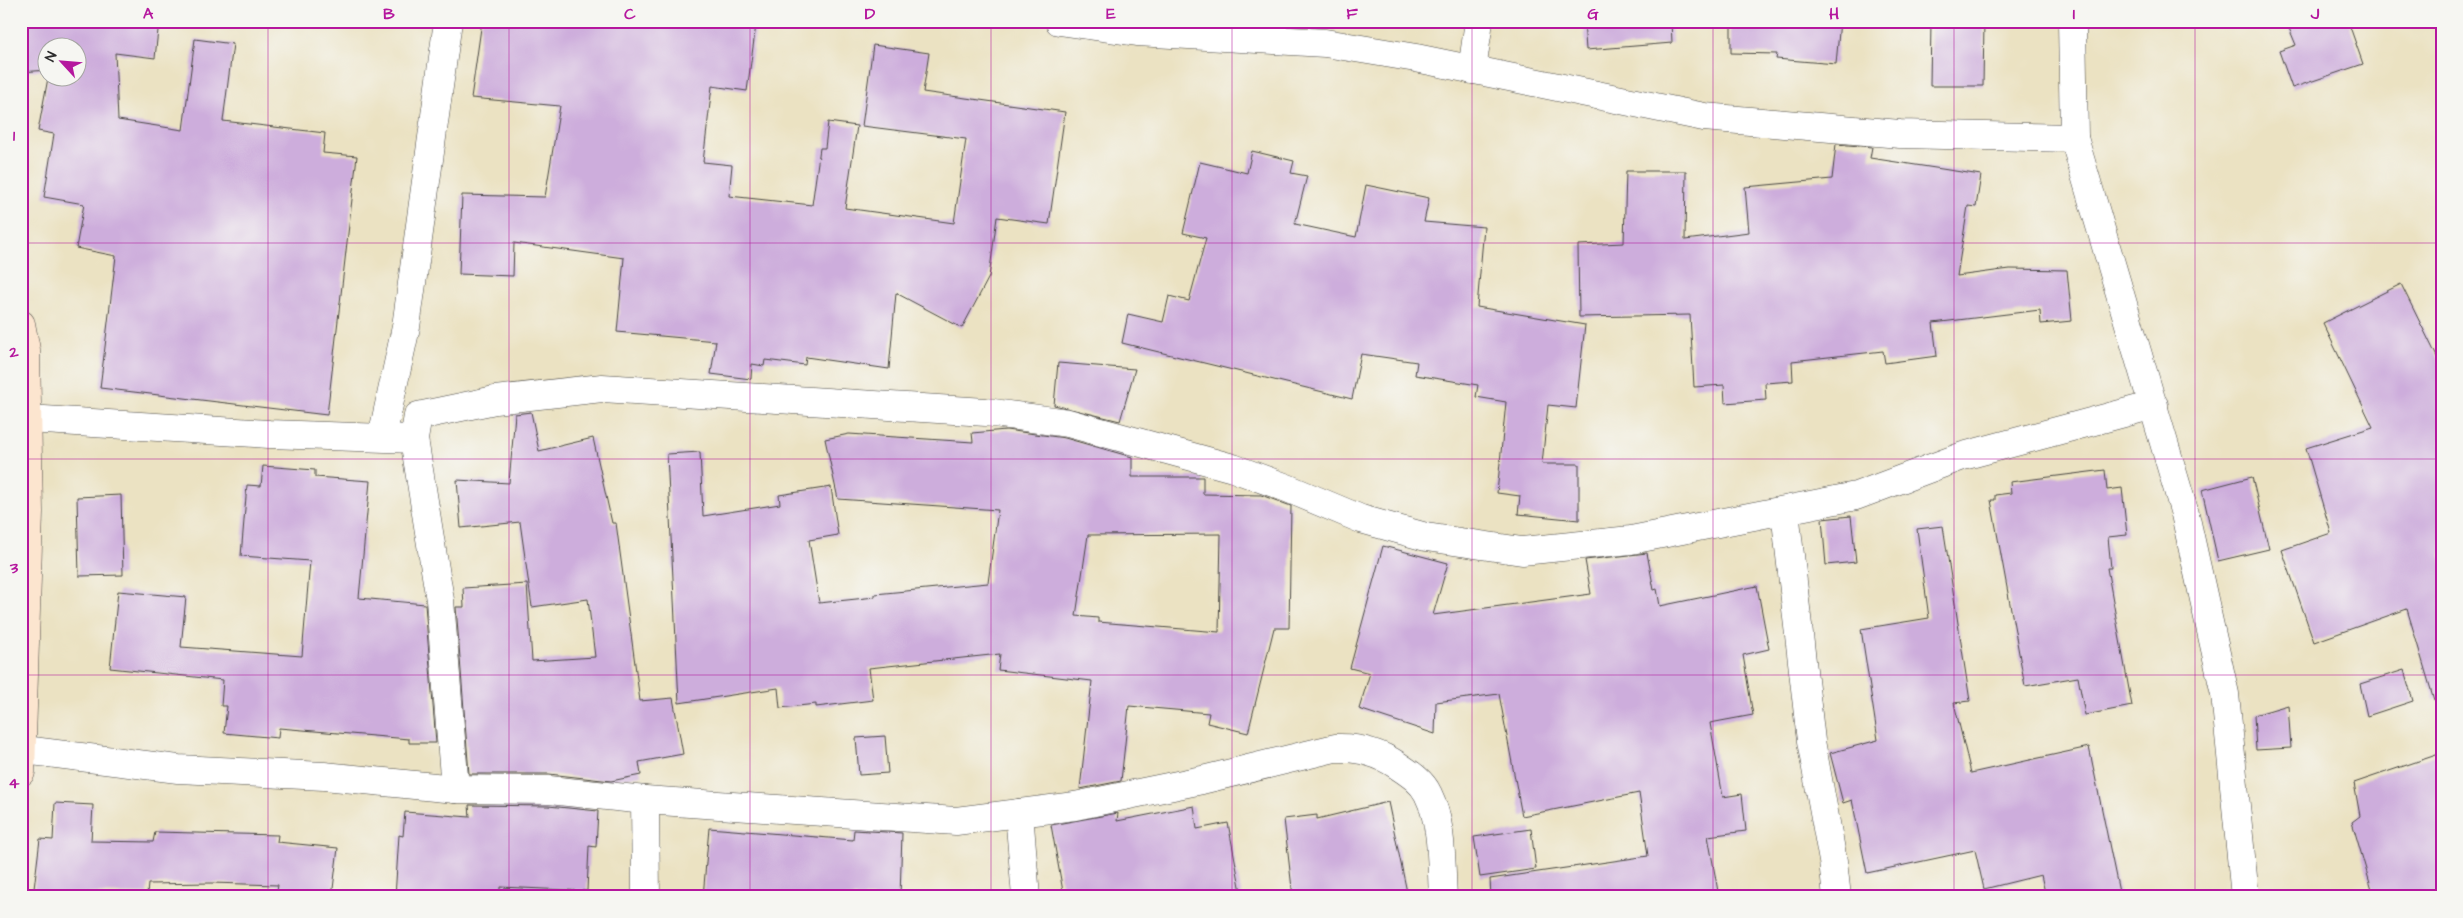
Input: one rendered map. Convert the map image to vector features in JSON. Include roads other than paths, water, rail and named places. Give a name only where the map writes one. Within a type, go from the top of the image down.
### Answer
[{"type":"street","points":[[382,437],[406,327],[448,21]]},
{"type":"street","points":[[1059,21],[1137,32],[1325,43],[1472,70],[1704,117],[1900,134],[2074,138]]},
{"type":"street","points":[[1472,70],[1479,21]]},
{"type":"street","points":[[2072,21],[2074,138],[2185,514],[2225,694],[2245,897]]},
{"type":"street","points":[[21,324],[26,350],[25,408],[29,512],[22,761],[324,776],[455,789],[549,790],[645,800],[956,821],[1075,806],[1202,780],[1335,748],[1351,748],[1371,751],[1392,762],[1416,778],[1428,793],[1437,819],[1443,897]]},
{"type":"street","points":[[455,789],[440,600],[414,439],[418,416],[495,400],[602,388],[986,412],[1068,423],[1233,468],[1371,522],[1426,537],[1522,551],[1631,540],[1856,496],[1963,456],[2154,405]]},
{"type":"street","points":[[25,408],[269,434],[414,439]]},
{"type":"street","points":[[1785,510],[1811,741],[1833,861],[1837,897]]},
{"type":"street","points":[[645,800],[646,897]]},
{"type":"street","points":[[1019,813],[1026,897]]}]
